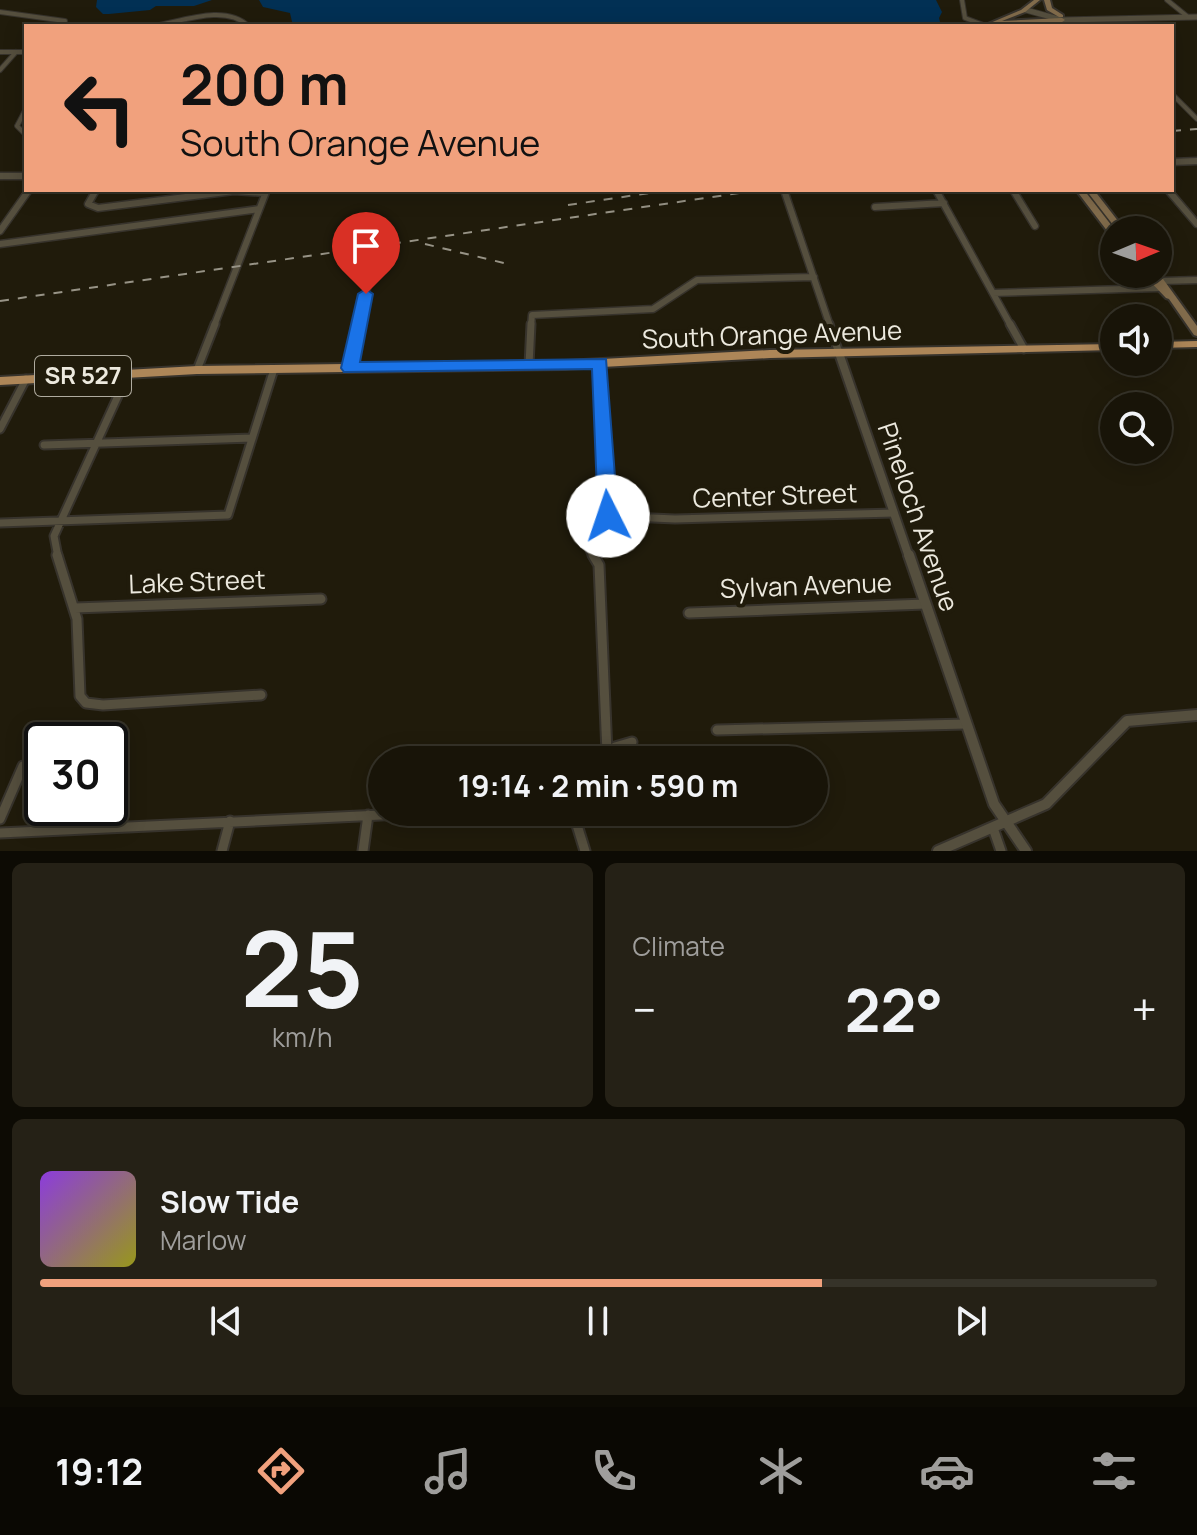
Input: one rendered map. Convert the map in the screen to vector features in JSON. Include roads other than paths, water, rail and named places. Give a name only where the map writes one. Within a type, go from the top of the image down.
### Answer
[{"type":"main road","points":[[992,24],[1031,10],[1037,0]]},
{"type":"main road","points":[[1003,23],[1046,0],[1049,9],[1062,18]]},
{"type":"main road","points":[[1003,23],[1062,18]]},
{"type":"main road","points":[[1082,192],[1100,216]]},
{"type":"main road","points":[[1092,192],[1110,216]]},
{"type":"main road","points":[[1162,288],[1197,333]]},
{"type":"main road","points":[[1172,345],[1197,344]]},
{"type":"main road","name":"South Orange Avenue","points":[[0,381],[197,370],[529,365],[1100,347]]},
{"type":"street","points":[[962,0],[965,18],[981,24]]},
{"type":"street","points":[[1167,0],[1197,25]]},
{"type":"street","points":[[1031,10],[1062,18],[1197,17]]},
{"type":"street","points":[[0,12],[65,21]]},
{"type":"street","points":[[167,24],[225,14],[234,14],[246,24]]},
{"type":"street","points":[[1096,19],[1101,24]]},
{"type":"street","points":[[0,52],[24,52]]},
{"type":"street","points":[[0,70],[16,52]]},
{"type":"street","points":[[1174,96],[1197,119]]},
{"type":"street","points":[[24,113],[17,126],[24,133]]},
{"type":"street","points":[[1174,162],[1197,161]]},
{"type":"street","points":[[0,176],[24,176]]},
{"type":"street","points":[[0,231],[28,192]]},
{"type":"street","points":[[95,192],[88,204],[98,208],[226,192]]},
{"type":"street","points":[[197,370],[266,192]]},
{"type":"street","name":"Pineloch Avenue","points":[[785,192],[994,804],[1026,851]]},
{"type":"street","points":[[937,192],[1024,349]]},
{"type":"street","points":[[1014,192],[1035,226]]},
{"type":"street","points":[[1170,192],[1197,224]]},
{"type":"street","points":[[875,207],[944,203]]},
{"type":"street","points":[[0,244],[259,209]]},
{"type":"street","points":[[350,368],[373,260]]},
{"type":"street","points":[[529,365],[532,315],[653,309],[697,280],[814,277]]},
{"type":"street","points":[[1172,279],[1197,280]]},
{"type":"street","points":[[993,293],[1100,284]]},
{"type":"street","name":"Center Street","points":[[600,363],[608,516],[675,519],[894,513]]},
{"type":"street","points":[[0,523],[228,515],[274,369]]},
{"type":"street","points":[[128,374],[59,521],[54,549],[75,608],[82,700],[94,704],[261,695]]},
{"type":"street","points":[[0,429],[26,379]]},
{"type":"street","points":[[44,445],[252,438]]},
{"type":"street","points":[[590,550],[599,565],[604,746]]},
{"type":"street","name":"Lake Street","points":[[75,608],[321,599]]},
{"type":"street","name":"Sylvan Avenue","points":[[689,613],[925,604]]},
{"type":"street","points":[[938,851],[1046,804],[1124,723],[1153,717],[1197,715]]},
{"type":"street","points":[[717,730],[966,724]]},
{"type":"street","points":[[624,746],[632,742]]},
{"type":"street","points":[[0,819],[23,766]]},
{"type":"street","points":[[0,833],[368,815],[363,851]]},
{"type":"street","points":[[222,851],[230,821]]},
{"type":"street","points":[[577,826],[585,851]]},
{"type":"street","points":[[993,828],[1001,851]]},
{"type":"water","points":[[97,0],[212,0],[194,6],[156,6],[150,10],[103,14],[96,7]]},
{"type":"water","points":[[259,0],[936,0],[942,12],[940,24],[293,24],[290,13],[263,7]]},
{"type":"railway","points":[[1174,131],[1197,129]]},
{"type":"railway","points":[[568,205],[656,192]]},
{"type":"railway","points":[[0,301],[746,192]]},
{"type":"railway","points":[[425,244],[508,264]]}]
